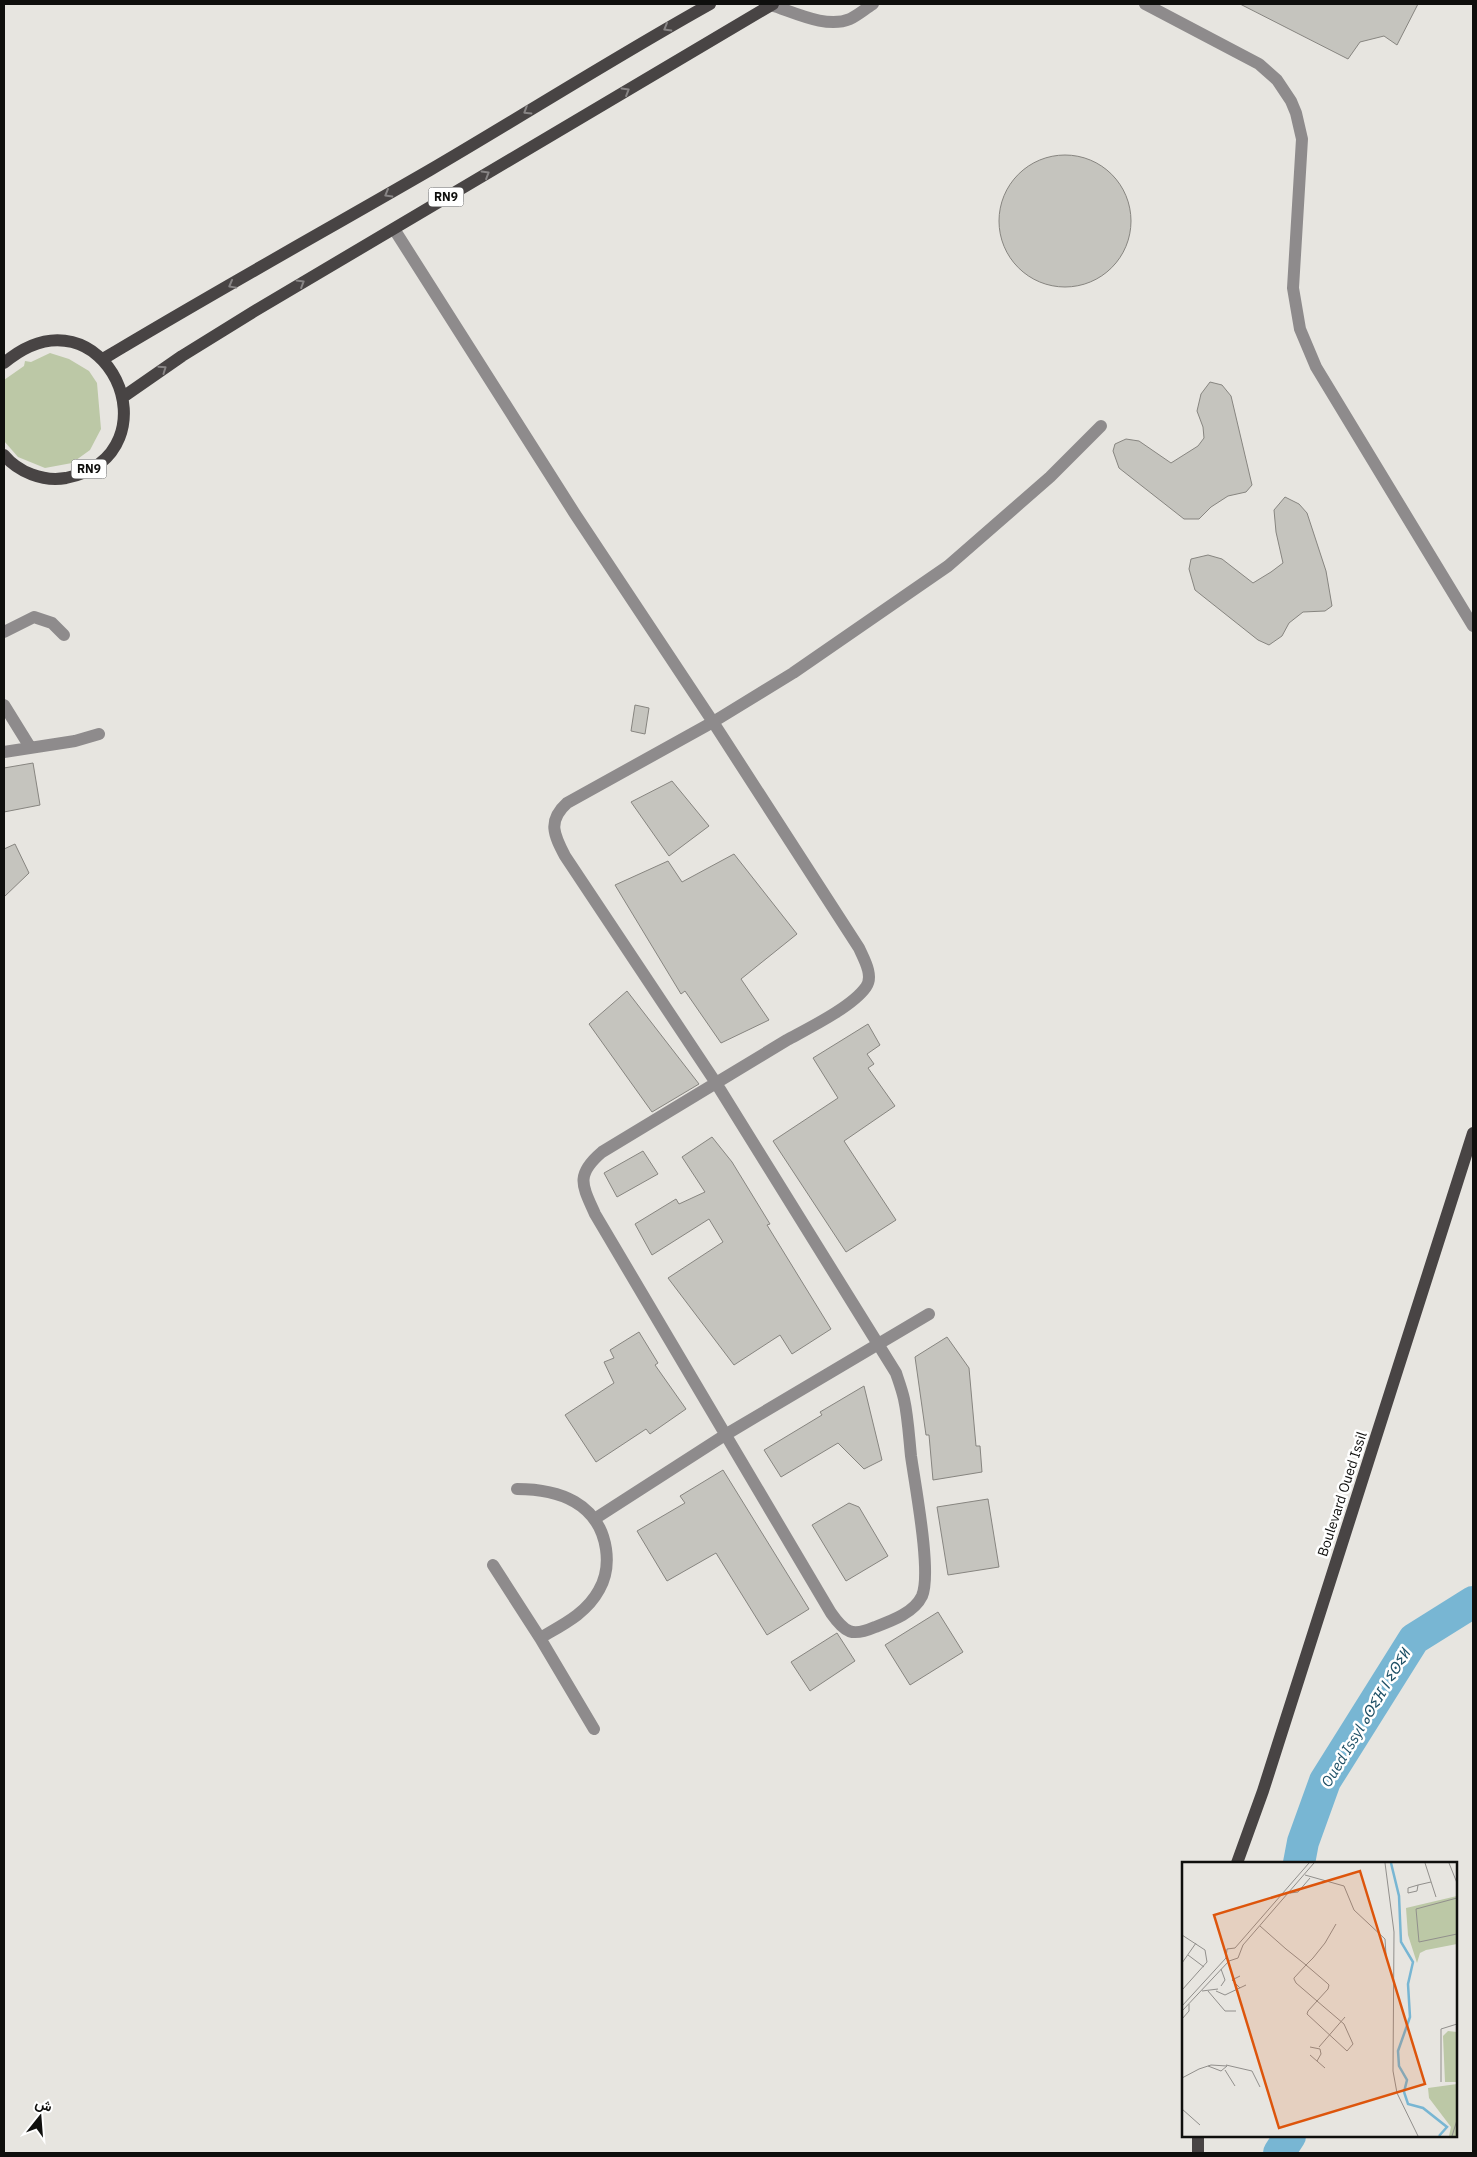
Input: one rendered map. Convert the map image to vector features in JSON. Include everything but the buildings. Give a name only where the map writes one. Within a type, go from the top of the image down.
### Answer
[{"type":"main road","name":"RN9","points":[[103,359],[710,4]]},
{"type":"main road","name":"RN9","points":[[124,397],[182,356],[245,316],[772,4]]},
{"type":"main road","name":"RN9","points":[[4,363],[19,350],[33,344],[63,340],[84,347],[103,359],[116,377],[124,397],[124,416],[116,443],[98,464],[81,474],[63,478],[44,478],[26,472],[6,461]]},
{"type":"main road","name":"Boulevard Oued Issil","points":[[1237,1862],[1263,1791],[1473,1133]]},
{"type":"main road","points":[[1198,2137],[1198,2153]]},
{"type":"street","points":[[772,4],[820,21],[849,19],[873,4]]},
{"type":"street","points":[[1145,4],[1259,64],[1277,80],[1291,101],[1302,139],[1293,288],[1300,329],[1316,367],[1473,626]]},
{"type":"street","points":[[394,229],[575,514],[713,722],[858,948],[869,975],[867,986],[844,1006],[716,1083],[602,1152],[588,1164],[584,1175],[584,1184],[595,1214],[839,1624],[848,1631],[861,1633],[896,1618],[913,1607],[921,1598],[925,1587],[925,1570],[904,1399],[896,1373],[716,1083],[565,856],[556,840],[554,827],[558,812],[567,803],[713,722],[793,673],[948,566],[1050,477],[1101,426]]},
{"type":"street","points":[[5,628],[34,618],[52,623],[64,635]]},
{"type":"street","points":[[4,705],[30,747]]},
{"type":"street","points":[[4,752],[75,741],[99,734]]},
{"type":"street","points":[[596,1518],[725,1435],[929,1314]]},
{"type":"street","points":[[517,1489],[555,1493],[572,1500],[596,1518],[604,1536],[607,1557],[605,1576],[599,1591],[577,1616],[540,1638]]},
{"type":"street","points":[[493,1565],[540,1638],[594,1728]]},
{"type":"green space","points":[[50,353],[69,359],[89,371],[97,383],[101,429],[90,450],[72,463],[45,468],[18,457],[4,441],[4,380],[24,366],[25,361],[31,362]]},
{"type":"waterway","name":"Oued Issyl ⴰⵙⵉⴼ ⵏ ⵉⵙⵉⵍ","points":[[1299,1862],[1303,1842],[1325,1781],[1414,1639],[1473,1602]]},
{"type":"waterway","name":"Oued Issyl ⴰⵙⵉⴼ ⵏ ⵉⵙⵉⵍ","points":[[1279,2153],[1289,2137]]}]
